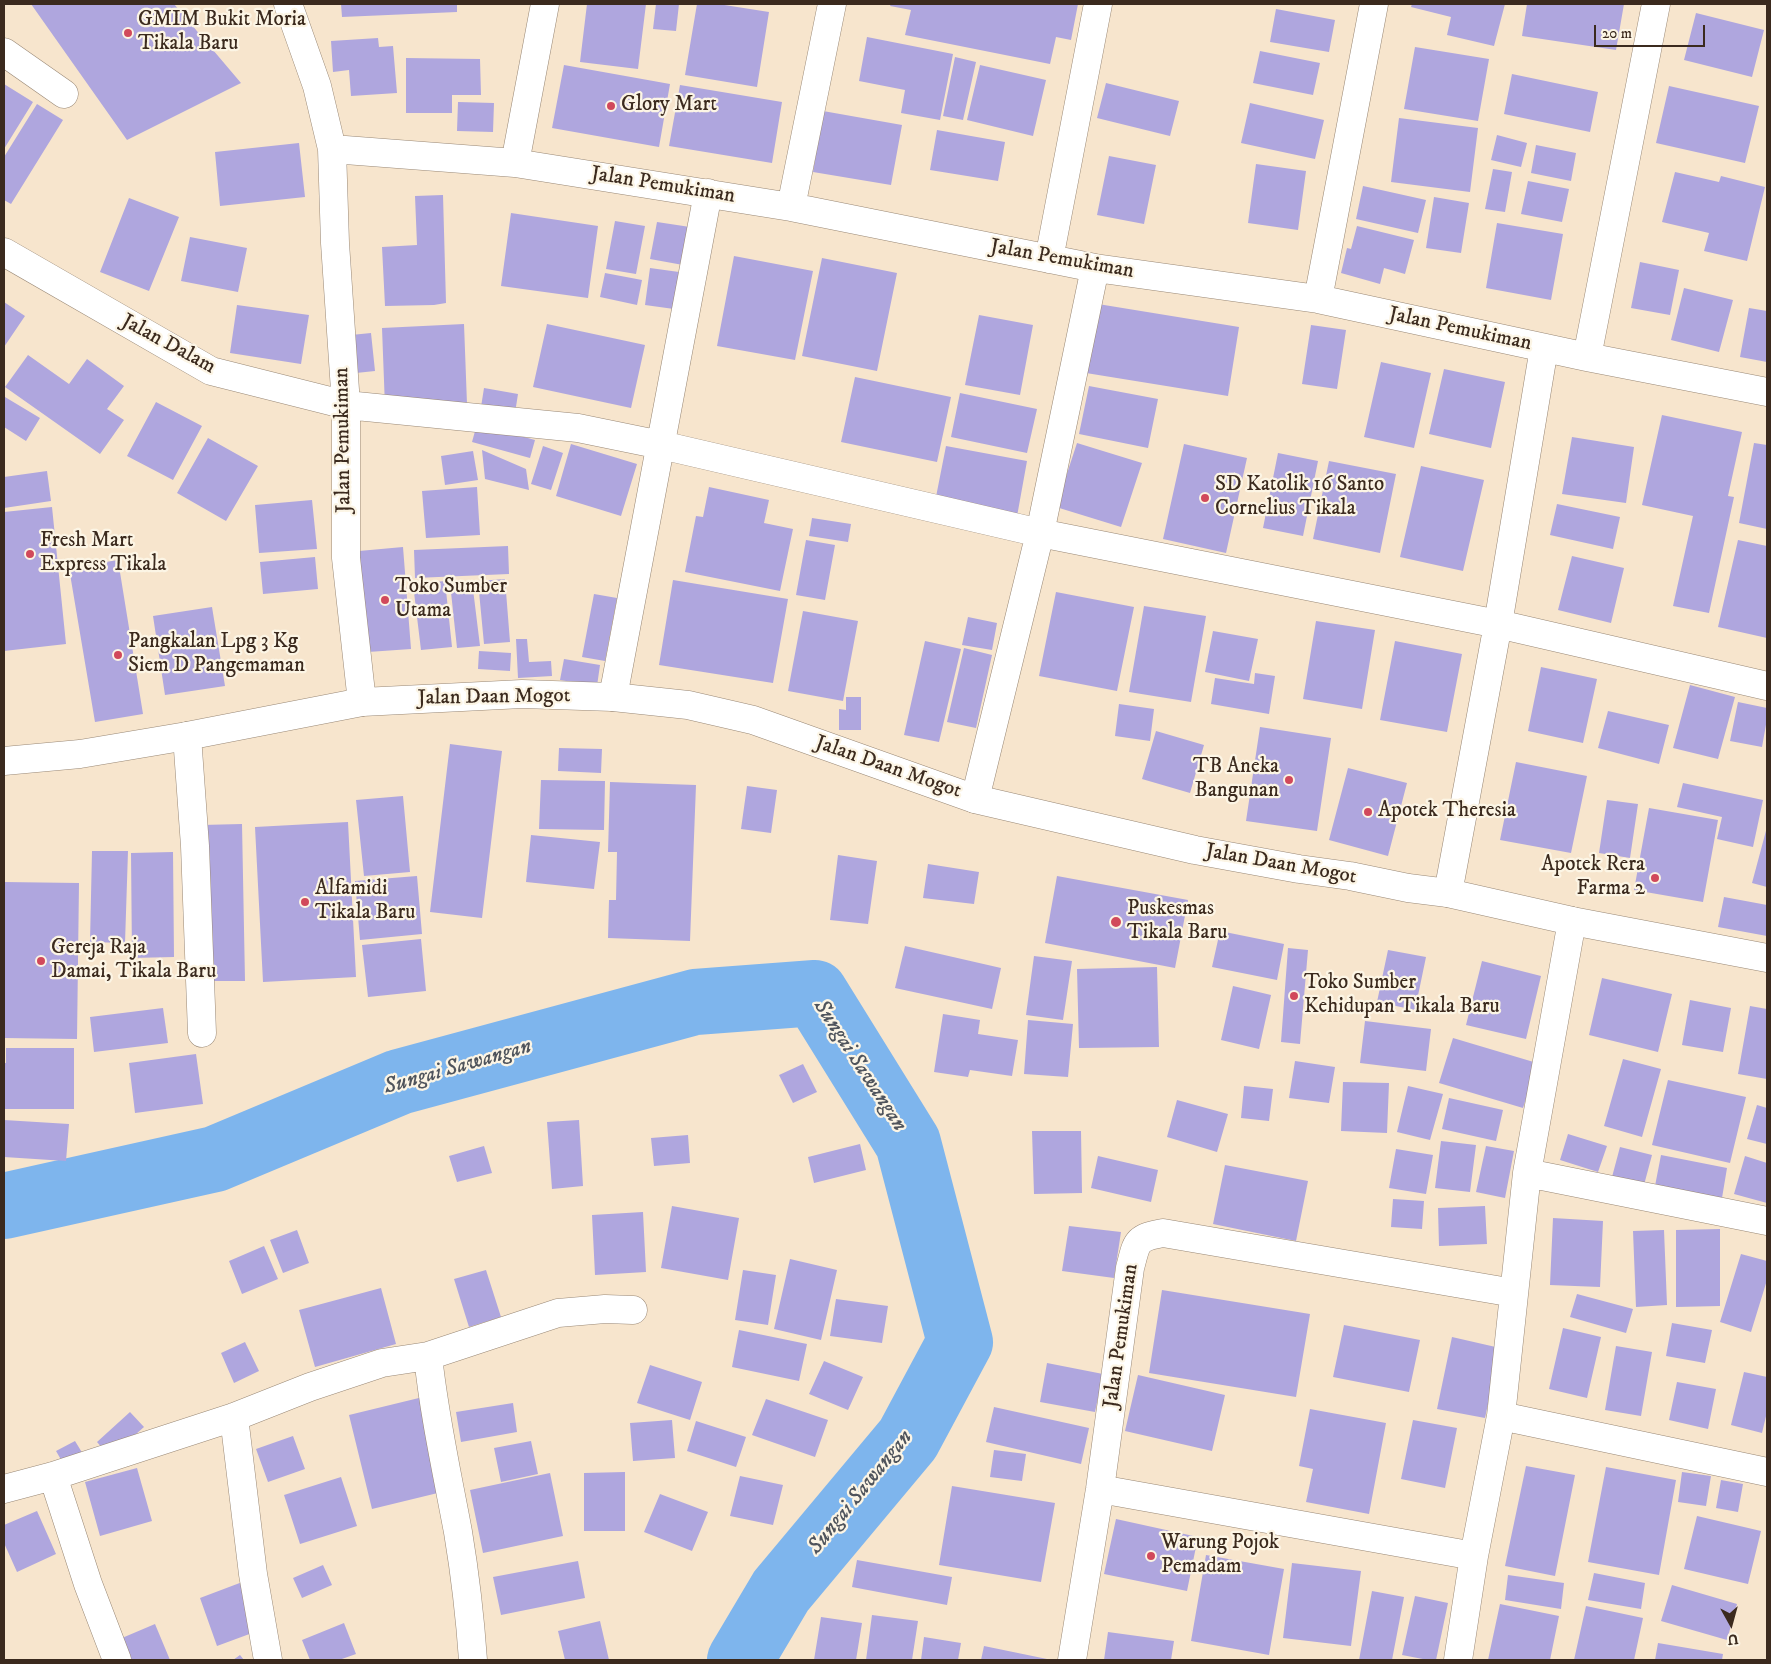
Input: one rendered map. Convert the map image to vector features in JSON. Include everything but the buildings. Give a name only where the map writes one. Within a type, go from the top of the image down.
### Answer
[{"type":"street","name":"Jalan Pemukiman","points":[[288,4],[317,86],[332,149],[335,243],[346,405],[346,558],[362,702]]},
{"type":"street","points":[[514,163],[545,4]]},
{"type":"street","points":[[791,207],[832,4]]},
{"type":"street","points":[[1048,259],[1098,4]]},
{"type":"street","points":[[1318,299],[1374,4]]},
{"type":"street","points":[[1587,357],[1656,4]]},
{"type":"street","points":[[4,52],[64,94]]},
{"type":"street","name":"Jalan Pemukiman","points":[[332,149],[514,163],[791,207],[1095,268],[1318,299],[1587,357],[1767,392]]},
{"type":"street","points":[[613,697],[708,193]]},
{"type":"street","name":"Jalan Dalam","points":[[4,252],[210,371],[346,405],[578,428],[661,445],[1040,534],[1498,624],[1767,686]]},
{"type":"street","points":[[975,799],[1040,534],[1095,268]]},
{"type":"street","points":[[1448,893],[1498,624],[1544,348]]},
{"type":"street","name":"Jalan Daan Mogot","points":[[4,762],[80,754],[187,736],[362,702],[522,694],[613,697],[688,705],[753,720],[975,799],[1195,850],[1299,870],[1350,876],[1408,888],[1448,893],[1572,921],[1767,958]]},
{"type":"street","points":[[187,736],[195,846],[202,1033]]},
{"type":"street","points":[[1458,1660],[1474,1556],[1501,1416],[1527,1173],[1572,921]]},
{"type":"street","points":[[1527,1173],[1767,1221]]},
{"type":"street","name":"Jalan Pemukiman","points":[[1072,1660],[1100,1488],[1130,1268],[1134,1252],[1140,1240],[1145,1236],[1163,1233],[1514,1293]]},
{"type":"street","points":[[4,1489],[53,1476],[234,1418],[310,1387],[382,1363],[428,1356],[558,1313],[605,1309],[633,1310]]},
{"type":"street","points":[[428,1356],[432,1401],[458,1534],[470,1615],[473,1660]]},
{"type":"street","points":[[1501,1416],[1767,1472]]},
{"type":"street","points":[[234,1418],[254,1574],[268,1660]]},
{"type":"street","points":[[53,1476],[88,1584],[117,1660]]},
{"type":"street","points":[[1100,1488],[1474,1556]]},
{"type":"waterway","name":"Sungai Sawangan","points":[[4,1206],[215,1159],[399,1082],[695,1002],[815,993],[908,1143],[960,1342],[908,1439],[781,1591],[740,1660]]},
{"type":"place","name":"GMIM Bukit Moria Tikala Baru","points":[[128,33]]},
{"type":"place","name":"Glory Mart","points":[[611,106]]},
{"type":"place","name":"SD Katolik 16 Santo Cornelius Tikala","points":[[1205,498]]},
{"type":"place","name":"Fresh Mart Express Tikala","points":[[30,554]]},
{"type":"place","name":"Toko Sumber Utama","points":[[385,600]]},
{"type":"place","name":"Pangkalan Lpg 3 Kg Siem D Pangemaman","points":[[118,655]]},
{"type":"place","name":"TB Aneka Bangunan","points":[[1289,780]]},
{"type":"place","name":"Apotek Theresia","points":[[1368,812]]},
{"type":"place","name":"Apotek Rera Farma 2","points":[[1655,878]]},
{"type":"place","name":"Alfamidi Tikala Baru","points":[[305,902]]},
{"type":"place","name":"Puskesmas Tikala Baru","points":[[1116,922]]},
{"type":"place","name":"Gereja Raja Damai, Tikala Baru","points":[[41,961]]},
{"type":"place","name":"Toko Sumber Kehidupan Tikala Baru","points":[[1294,996]]},
{"type":"place","name":"Warung Pojok Pemadam","points":[[1151,1556]]}]
